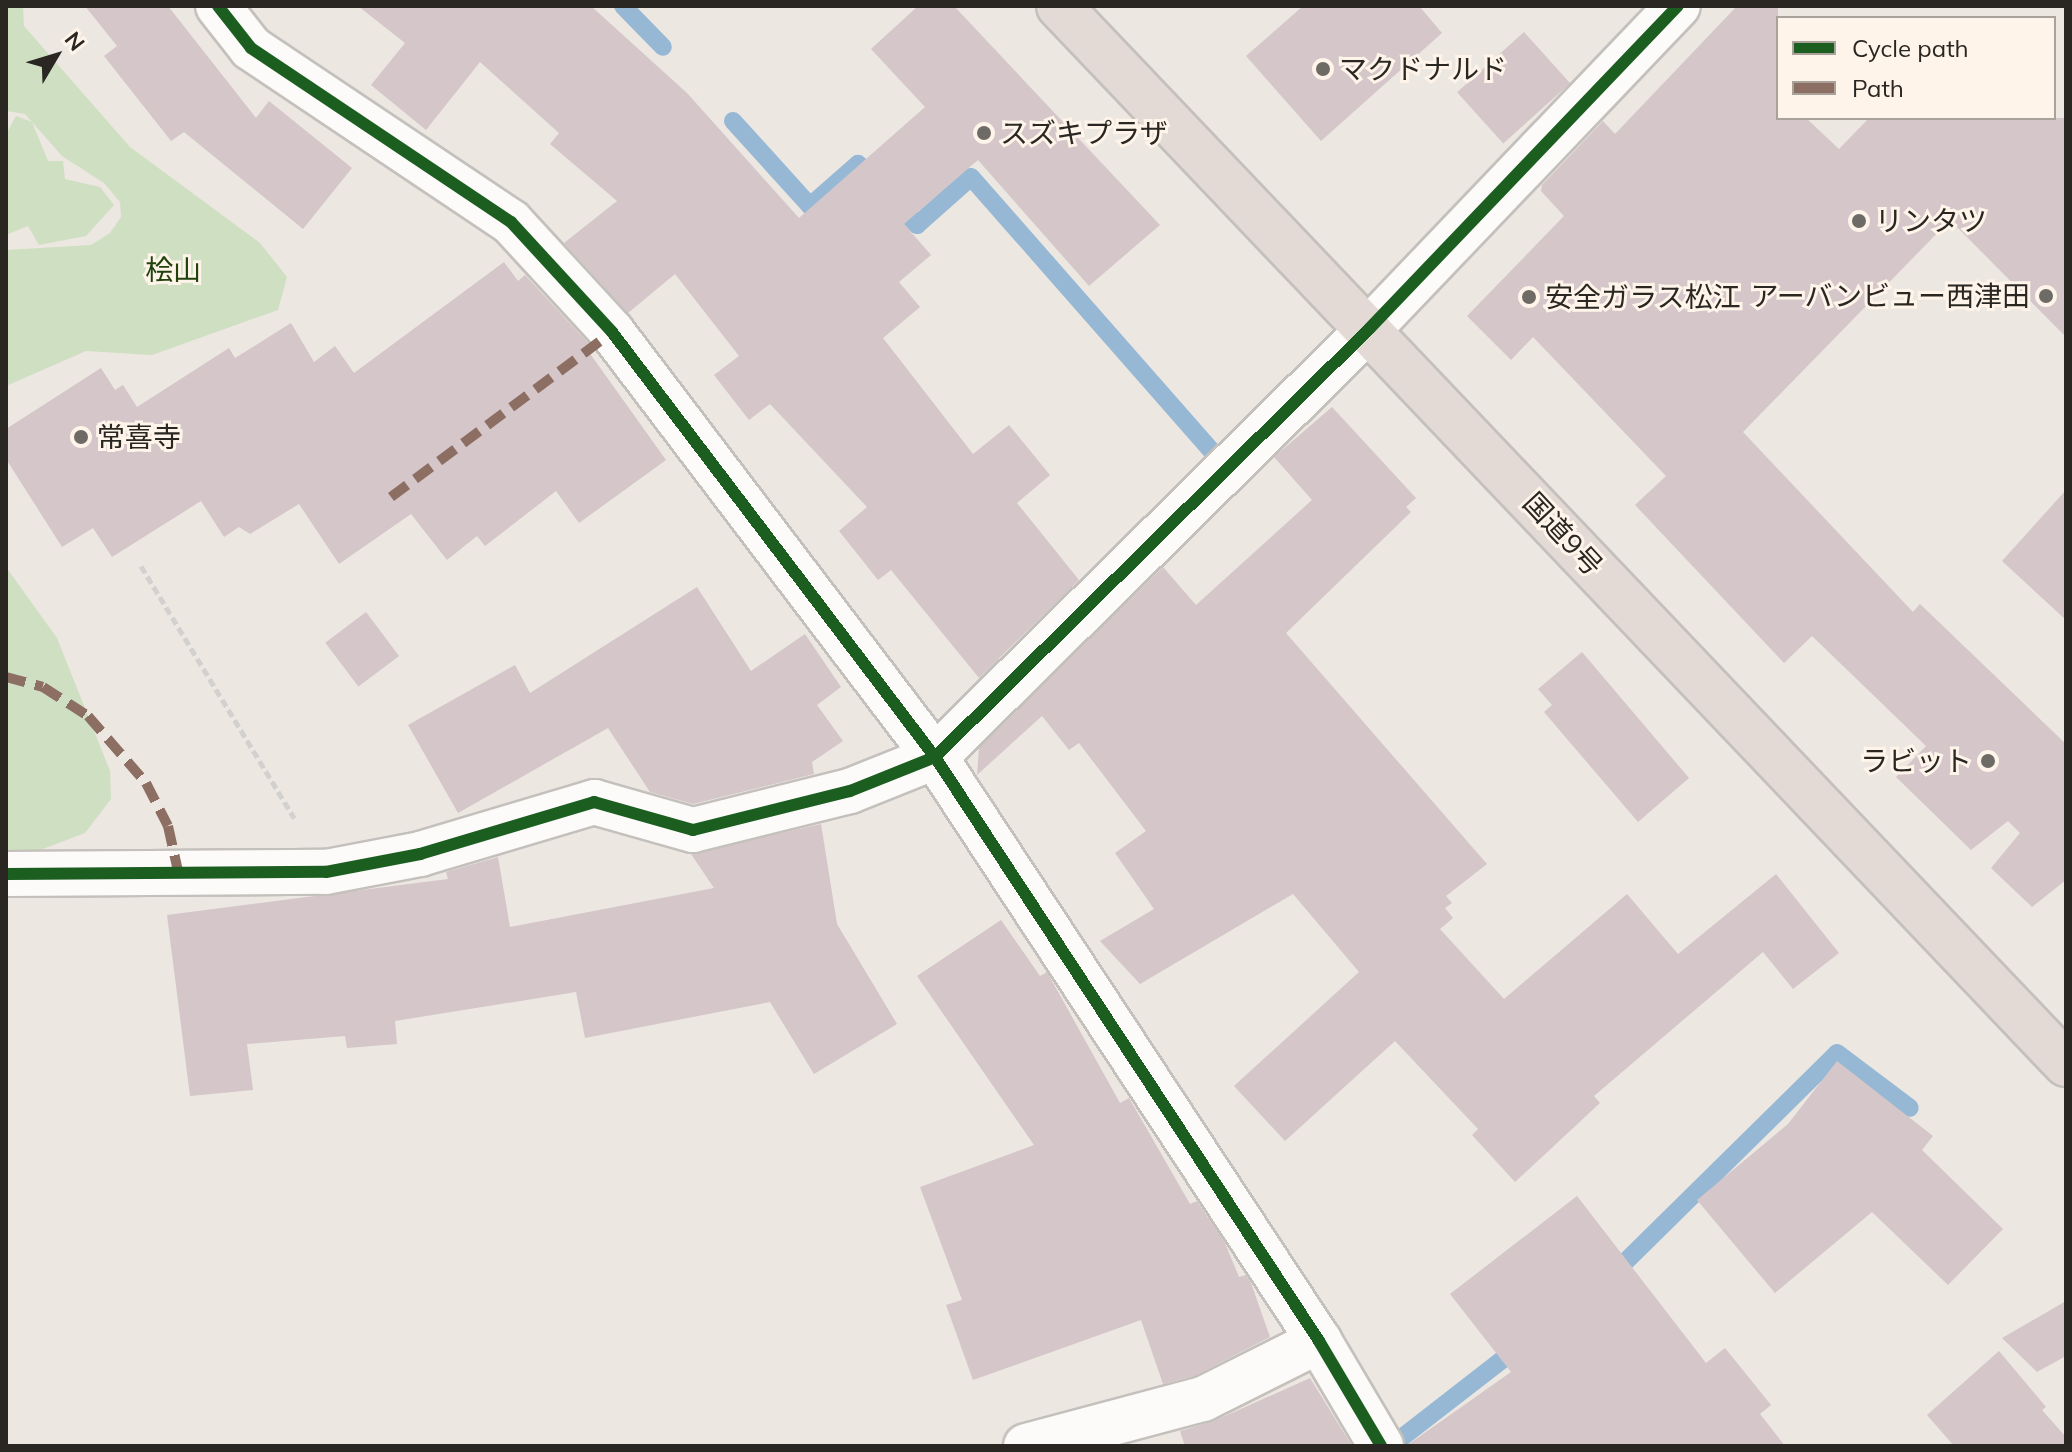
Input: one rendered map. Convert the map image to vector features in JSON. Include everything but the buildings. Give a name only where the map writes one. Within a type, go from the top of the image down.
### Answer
[{"type":"highway","name":"国道9号","points":[[1059,6],[2066,1064]]},
{"type":"street","points":[[218,6],[251,48],[511,222],[548,258],[612,332],[935,757],[1319,1341],[1381,1446]]},
{"type":"street","points":[[6,874],[326,872],[420,854],[594,802],[693,830],[850,791],[935,757],[1369,329],[1678,6]]},
{"type":"street","points":[[1026,1446],[1203,1399],[1319,1341]]},
{"type":"path","points":[[141,566],[326,872]]},
{"type":"green space","name":"桧山","points":[[6,6],[23,6],[24,26],[130,147],[260,243],[287,277],[278,310],[152,355],[86,351],[6,386],[6,250],[91,245],[110,233],[121,217],[120,202],[104,183],[62,156],[25,114],[6,111]]},
{"type":"green space","points":[[16,116],[32,122],[48,161],[63,161],[65,179],[100,187],[114,205],[86,236],[39,245],[28,226],[6,235],[6,134]]},
{"type":"green space","points":[[6,567],[57,638],[110,771],[111,799],[85,833],[6,863]]},
{"type":"waterway","points":[[623,6],[663,47]]},
{"type":"waterway","points":[[733,121],[810,206],[858,164],[874,181]]},
{"type":"waterway","points":[[895,202],[917,225],[971,177],[1213,452]]},
{"type":"waterway","points":[[1611,1276],[1837,1053],[1910,1108]]},
{"type":"waterway","points":[[1400,1439],[1521,1345]]},
{"type":"marked path","points":[[391,497],[612,332]]},
{"type":"marked path","points":[[6,677],[43,687],[88,716],[146,783],[168,826],[178,871]]},
{"type":"cycle path","points":[[218,6],[251,48],[511,222],[612,332],[935,757],[1319,1341],[1381,1446]]},
{"type":"cycle path","points":[[6,874],[326,872],[420,854],[594,802],[693,830],[850,791],[935,757],[1369,329],[1678,6]]},
{"type":"place","name":"マクドナルド","points":[[1323,69]]},
{"type":"place","name":"スズキプラザ","points":[[984,133]]},
{"type":"place","name":"リンタツ","points":[[1859,221]]},
{"type":"place","name":"アーバンビュー西津田","points":[[2046,296]]},
{"type":"place","name":"安全ガラス松江","points":[[1529,297]]},
{"type":"place","name":"常喜寺","points":[[81,437]]},
{"type":"place","name":"ラビット","points":[[1988,761]]}]
